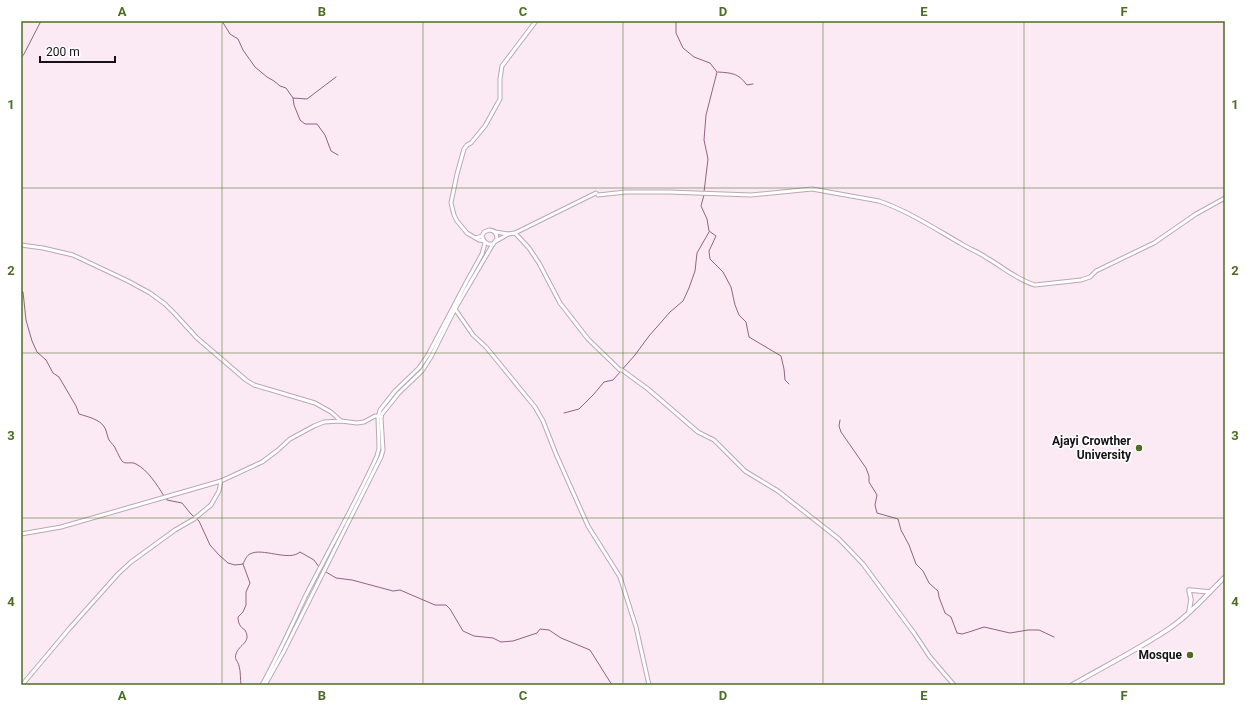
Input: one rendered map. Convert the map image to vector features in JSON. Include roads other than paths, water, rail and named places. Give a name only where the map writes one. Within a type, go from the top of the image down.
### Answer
[{"type":"highway","points":[[1072,685],[1152,640],[1175,624],[1225,578]]},
{"type":"highway","points":[[1189,612],[1191,600],[1189,590],[1210,592]]},
{"type":"street","points":[[508,234],[494,242],[481,241],[467,233],[457,221],[451,203],[464,149],[466,145],[471,143],[489,121],[500,100],[502,66],[536,21]]},
{"type":"street","points":[[476,238],[482,236],[487,230],[508,234],[515,233],[597,194],[626,192],[708,192],[751,195],[812,189],[879,201],[888,204],[926,223],[986,257],[1008,272],[1035,285],[1081,280],[1090,277],[1096,271],[1154,243],[1196,214],[1225,198]]},
{"type":"street","points":[[264,684],[284,651],[319,575],[382,453],[379,416],[381,407],[419,368],[428,355],[494,242],[497,236],[495,232]]},
{"type":"street","points":[[515,233],[539,263],[560,303],[588,339],[621,370],[658,398],[698,432],[714,440],[745,470],[778,491],[839,539],[863,564],[930,657],[954,685]]},
{"type":"street","points":[[21,534],[61,527],[221,481],[262,462],[290,439],[314,426],[324,422],[364,422],[375,416],[379,416],[399,393],[422,371],[428,362],[482,254],[485,242],[482,236]]},
{"type":"street","points":[[21,246],[43,248],[73,255],[144,290],[165,304],[198,338],[246,380],[254,385],[315,404],[331,412],[341,421]]},
{"type":"street","points":[[455,310],[473,334],[486,347],[535,407],[543,421],[588,526],[620,577],[636,627],[649,685]]},
{"type":"street","points":[[22,685],[122,570],[135,558],[200,515],[211,505],[219,491],[221,481]]},
{"type":"waterway","points":[[21,58],[41,21]]},
{"type":"waterway","points":[[222,21],[230,34],[238,39],[243,50],[255,67],[280,86],[286,88],[293,98],[300,120],[305,124],[317,124],[325,135],[331,151],[338,155]]},
{"type":"waterway","points":[[676,21],[676,33],[683,48],[694,57],[710,63],[717,72],[706,115],[704,140],[708,159],[704,192]]},
{"type":"waterway","points":[[718,72],[734,74],[741,78],[747,85],[753,84]]},
{"type":"waterway","points":[[293,98],[307,99],[336,77]]},
{"type":"waterway","points":[[704,195],[701,206],[707,219],[709,231],[716,236],[709,251],[710,259],[723,272],[731,287],[735,305],[739,315],[746,322],[749,337],[781,356],[785,380],[789,384]]},
{"type":"waterway","points":[[564,413],[579,409],[604,382],[613,380],[670,312],[683,301],[695,271],[697,253],[709,232]]},
{"type":"waterway","points":[[21,290],[23,292],[26,320],[37,352],[46,360],[53,373],[59,377],[79,414],[100,422],[106,430],[109,440],[115,447],[122,461],[125,463],[134,463],[144,470],[152,478],[164,496]]},
{"type":"waterway","points":[[840,420],[839,426],[841,432],[866,468],[869,476],[869,482],[877,495],[875,505],[877,513],[898,519],[901,530],[909,545],[916,564],[923,571],[929,583],[938,591],[945,613],[951,617],[957,633],[962,634],[984,627],[1010,633],[1039,630],[1054,637]]},
{"type":"waterway","points":[[166,498],[167,500],[182,503],[199,521],[210,545],[228,563],[235,565],[243,564],[248,555],[255,552],[289,556],[300,552],[314,560],[319,567]]},
{"type":"waterway","points":[[241,685],[240,668],[236,656],[246,641],[247,634],[239,623],[238,617],[243,612],[246,605],[246,592],[250,583],[243,564]]},
{"type":"waterway","points":[[321,569],[336,578],[352,580],[393,591],[400,590],[435,605],[446,605],[463,631],[474,636],[493,638],[501,642],[513,641],[537,633],[540,629],[549,630],[561,638],[590,650],[612,685]]},
{"type":"place","name":"Ajayi Crowther University","points":[[1139,448]]},
{"type":"place","name":"Mosque","points":[[1190,655]]}]
